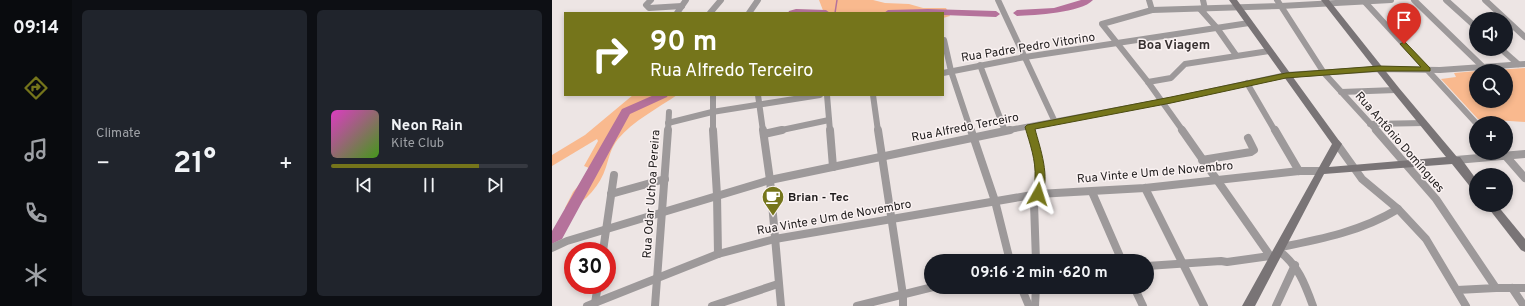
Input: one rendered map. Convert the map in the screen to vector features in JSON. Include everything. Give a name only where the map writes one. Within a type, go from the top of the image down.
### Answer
[{"type":"street","points":[[678,12],[686,0]]},
{"type":"street","points":[[711,12],[722,0]]},
{"type":"street","points":[[750,12],[758,0]]},
{"type":"street","points":[[998,0],[1055,122]]},
{"type":"street","points":[[1149,0],[1152,10]]},
{"type":"street","points":[[1202,0],[1203,9],[1235,53]]},
{"type":"street","points":[[1233,0],[1354,169],[1367,184],[1410,220],[1426,239],[1466,306]]},
{"type":"street","name":"Rua Antônio Domingues","points":[[1277,0],[1324,73],[1420,179],[1436,199],[1496,288]]},
{"type":"street","points":[[1312,306],[1302,278],[1295,265],[1276,254],[1216,180],[1148,82],[1103,27],[1102,23],[1152,10],[1238,8],[1327,2],[1391,0]]},
{"type":"street","points":[[1414,0],[1480,64]]},
{"type":"street","points":[[1446,0],[1469,21]]},
{"type":"street","points":[[1485,0],[1525,37]]},
{"type":"street","points":[[1364,1],[1469,116]]},
{"type":"street","points":[[649,2],[647,7],[652,8],[682,6]]},
{"type":"street","points":[[1327,2],[1396,90],[1469,177]]},
{"type":"street","name":"Rua Padre Pedro Vitorino","points":[[944,73],[1025,57],[1118,45],[1249,24]]},
{"type":"street","points":[[944,40],[951,71],[995,201],[1008,254]]},
{"type":"street","points":[[1148,82],[1176,75],[1180,66],[1235,53],[1269,51]]},
{"type":"street","points":[[1509,56],[1518,64]]},
{"type":"street","name":"Rua Alfredo Terceiro","points":[[1513,64],[1525,64]]},
{"type":"street","points":[[980,65],[1005,131]]},
{"type":"street","name":"Rua Alfredo Terceiro","points":[[552,248],[567,241],[717,194],[770,180],[973,137],[1161,102],[1286,75],[1379,69],[1427,70],[1469,68]]},
{"type":"street","points":[[1247,83],[1299,172]]},
{"type":"street","points":[[1341,92],[1396,90]]},
{"type":"street","points":[[713,96],[712,112],[717,194],[718,254]]},
{"type":"street","points":[[758,96],[770,180],[781,306]]},
{"type":"street","points":[[668,123],[712,112],[814,96]]},
{"type":"street","points":[[827,96],[833,167]]},
{"type":"street","points":[[874,96],[903,295],[903,306]]},
{"type":"street","name":"Rua Odar Uchoa Pereira","points":[[655,306],[669,112]]},
{"type":"street","points":[[764,134],[829,120]]},
{"type":"street","points":[[1370,124],[1424,123]]},
{"type":"street","points":[[1030,127],[1039,159],[1040,178],[1034,208],[1036,254]]},
{"type":"street","points":[[1202,160],[1251,152],[1254,150],[1248,138]]},
{"type":"street","points":[[1248,306],[1337,144]]},
{"type":"street","name":"Rua Vinte e Um de Novembro","points":[[1513,154],[1525,154]]},
{"type":"street","name":"Rua Vinte e Um de Novembro","points":[[591,304],[718,254],[775,239],[995,201],[1038,194],[1145,188],[1299,172],[1406,165],[1469,158]]},
{"type":"street","points":[[1509,160],[1525,178]]},
{"type":"street","points":[[604,242],[614,175]]},
{"type":"street","points":[[611,194],[665,179]]},
{"type":"street","points":[[1145,188],[1204,306]]},
{"type":"street","points":[[1092,192],[1119,254]]},
{"type":"street","points":[[1154,266],[1238,261],[1276,254],[1364,227],[1380,221],[1398,209]]},
{"type":"street","points":[[1497,212],[1525,247]]},
{"type":"street","points":[[1276,306],[1295,265]]},
{"type":"street","points":[[712,306],[778,284]]},
{"type":"street","points":[[1512,288],[1524,306]]},
{"type":"street","points":[[1457,290],[1525,288]]},
{"type":"street","points":[[857,306],[924,289]]},
{"type":"street","points":[[591,304],[595,294]]},
{"type":"street","points":[[1024,294],[1029,306]]},
{"type":"street","points":[[1035,306],[1036,294]]},
{"type":"street","points":[[1137,294],[1143,306]]},
{"type":"shaded area","points":[[819,0],[873,0],[885,3],[909,4],[923,8],[946,8],[950,16],[944,18],[944,12],[824,12]]},
{"type":"shaded area","points":[[1525,68],[1525,122],[1513,121],[1513,116],[1475,116],[1441,79],[1456,77],[1454,73],[1469,72],[1469,108],[1513,108],[1513,69]]},
{"type":"shaded area","points":[[632,96],[676,96],[624,132],[613,146],[603,174],[596,187],[587,197],[569,210],[565,208],[573,192],[590,172],[589,168],[584,166],[598,141],[597,139],[552,166],[552,155],[585,135]]},
{"type":"waterway","points":[[835,12],[837,0]]},
{"type":"waterway","points":[[1017,13],[1054,10],[1089,0]]},
{"type":"waterway","points":[[902,12],[928,12]]},
{"type":"waterway","points":[[944,12],[996,14]]},
{"type":"waterway","points":[[552,238],[557,235],[626,112],[661,96]]},
{"type":"place","name":"Brian - Tec","points":[[773,216]]},
{"type":"district","name":"Boa Viagem","points":[[1174,44]]},
{"type":"route","points":[[1038,194],[1040,187],[1039,159],[1030,127],[1171,100],[1286,75],[1379,69],[1427,70],[1404,44]]}]
